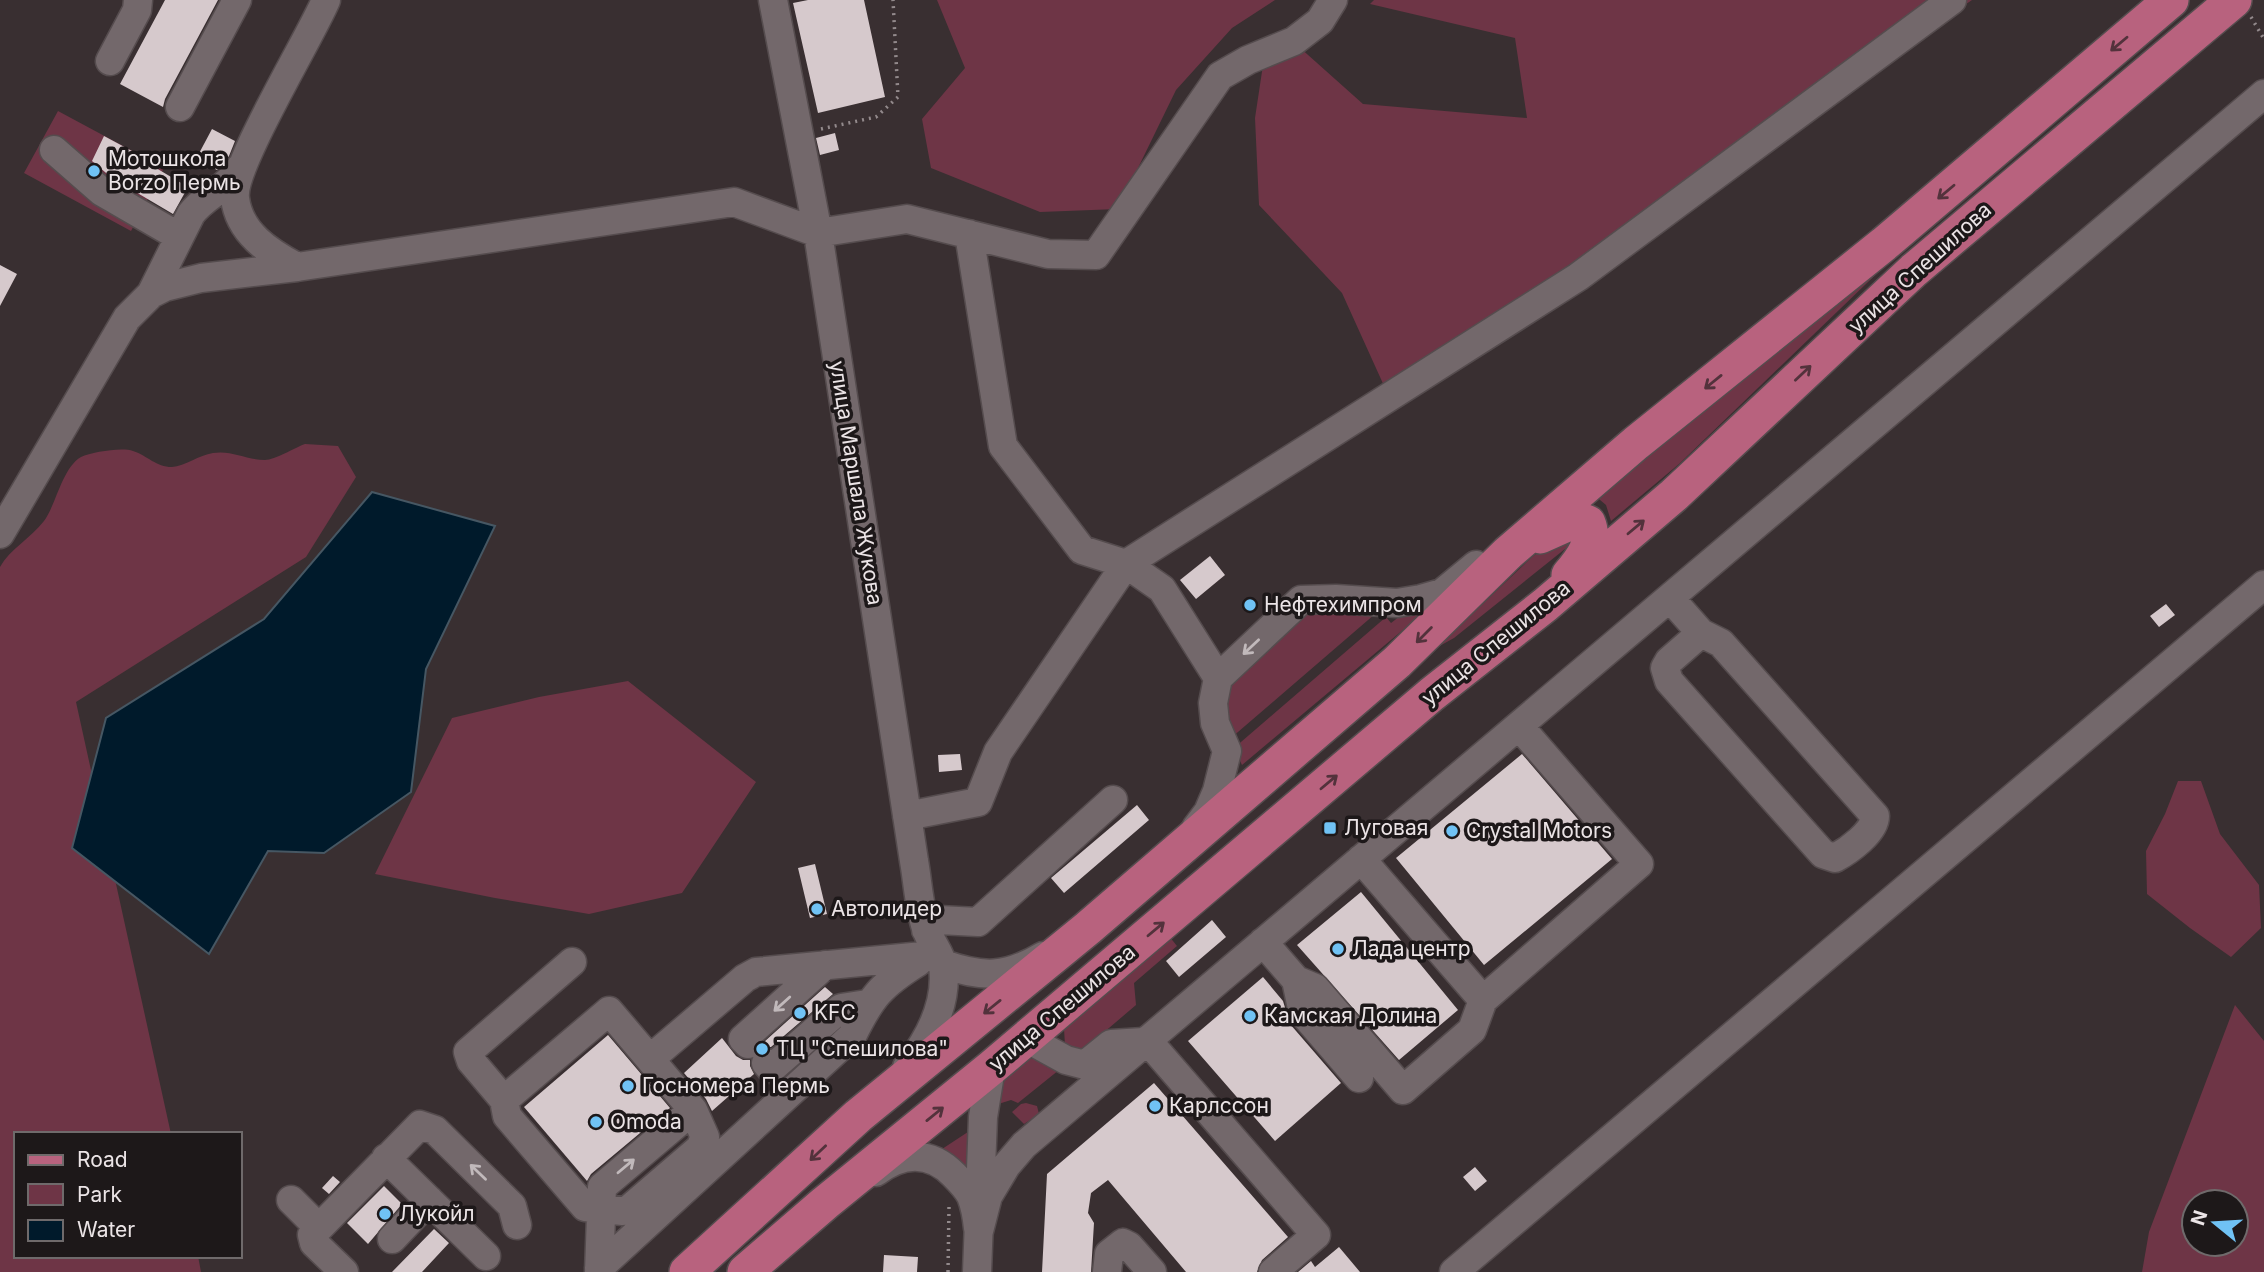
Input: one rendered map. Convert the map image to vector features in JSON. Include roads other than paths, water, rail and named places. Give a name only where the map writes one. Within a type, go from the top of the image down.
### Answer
[{"type":"main road","name":"улица Спешилова","points":[[687,1272],[858,1116],[1088,928],[1397,662],[1508,553],[1636,443],[1885,244],[2171,0]]},
{"type":"main road","name":"улица Спешилова","points":[[745,1272],[1027,1038],[1432,694],[1545,605],[1674,495],[1913,270],[2242,8]]},
{"type":"main road","points":[[1508,553],[1566,523],[1578,519],[1588,523],[1592,532],[1589,545],[1545,605]]},
{"type":"street","points":[[110,61],[137,10],[138,0]]},
{"type":"street","points":[[180,107],[237,0]]},
{"type":"street","points":[[297,267],[265,248],[244,223],[234,197],[234,187],[326,0]]},
{"type":"street","name":"улица Маршала Жукова","points":[[773,0],[818,233],[907,816],[931,953],[943,989],[936,1018],[923,1046],[900,1076],[858,1116]]},
{"type":"street","points":[[151,293],[201,278],[297,267],[734,202],[818,233],[907,219],[1048,254],[1096,255],[1220,76],[1248,60],[1294,41],[1321,22],[1333,0]]},
{"type":"street","points":[[907,816],[978,802],[998,752],[1126,564],[1578,277],[1952,0]]},
{"type":"street","points":[[979,1231],[988,1196],[1006,1166],[1024,1144],[2264,94]]},
{"type":"street","points":[[54,150],[102,192],[178,236]]},
{"type":"street","points":[[1,532],[122,326],[151,293],[178,236],[195,208],[229,182],[242,166]]},
{"type":"street","points":[[969,234],[1003,446],[1082,550],[1126,564],[1162,589],[1218,678]]},
{"type":"street","points":[[1184,845],[1208,812],[1217,791],[1227,751],[1215,723],[1213,703],[1218,678],[1301,600],[1397,603],[1421,599],[1442,593],[1472,567],[1508,553]]},
{"type":"street","points":[[1454,1272],[2264,585]]},
{"type":"street","points":[[1670,598],[1701,633],[1721,643],[1875,816],[1875,823],[1871,828],[1842,854],[1835,858],[1823,854],[1669,681],[1665,668],[1701,633]]},
{"type":"street","points":[[1263,942],[1296,980],[1315,988],[1403,1090],[1472,1030],[1483,999],[1639,864],[1519,726]]},
{"type":"street","points":[[599,1270],[852,1036],[867,1004],[892,978],[931,953],[939,920],[978,922],[1113,800]]},
{"type":"street","points":[[1361,859],[1483,999]]},
{"type":"street","points":[[650,1059],[750,974],[756,972],[931,953],[970,973],[998,974],[1029,964],[1088,928]]},
{"type":"street","points":[[572,962],[468,1052],[471,1060],[504,1100],[507,1116],[585,1208],[601,1209]]},
{"type":"street","points":[[825,965],[743,1039],[771,1069],[841,1008],[867,1004]]},
{"type":"street","points":[[1296,980],[1303,1013],[1359,1078]]},
{"type":"street","points":[[504,1100],[609,1011],[693,1110],[602,1187],[599,1270]]},
{"type":"street","points":[[1027,1038],[1066,1060],[1085,1065],[1111,1044],[1146,1041]]},
{"type":"street","points":[[1146,1041],[1316,1235],[1273,1272]]},
{"type":"street","points":[[977,1272],[983,1116],[991,1068]]},
{"type":"street","points":[[983,1116],[990,1137],[1006,1143],[1024,1144]]},
{"type":"street","points":[[344,1272],[312,1240],[312,1235],[420,1125],[435,1129],[512,1206],[517,1225]]},
{"type":"street","points":[[773,1272],[825,1203],[890,1162],[906,1157],[928,1158],[946,1168],[971,1195],[979,1231]]},
{"type":"street","points":[[386,1158],[486,1256]]},
{"type":"street","points":[[292,1200],[318,1227]]},
{"type":"street","points":[[392,1239],[429,1200]]},
{"type":"street","points":[[1107,1272],[1109,1254],[1123,1243],[1129,1246],[1152,1272]]},
{"type":"water","points":[[372,492],[495,526],[426,669],[411,792],[324,853],[268,851],[209,954],[72,848],[106,718],[264,619]]},
{"type":"place","name":"Мотошкола Borzo Пермь","points":[[94,171]]},
{"type":"place","name":"Нефтехимпром","points":[[1250,605]]},
{"type":"place","name":"Луговая","points":[[1330,828]]},
{"type":"place","name":"Crystal Motors","points":[[1452,831]]},
{"type":"place","name":"Автолидер","points":[[817,909]]},
{"type":"place","name":"Лада центр","points":[[1338,949]]},
{"type":"place","name":"KFC","points":[[800,1013]]},
{"type":"place","name":"Камская Долина","points":[[1250,1016]]},
{"type":"place","name":"ТЦ \"Спешилова\"","points":[[762,1049]]},
{"type":"place","name":"Госномера Пермь","points":[[628,1086]]},
{"type":"place","name":"Карлссон","points":[[1155,1106]]},
{"type":"place","name":"Omoda","points":[[596,1122]]},
{"type":"place","name":"Лукойл","points":[[385,1214]]}]
